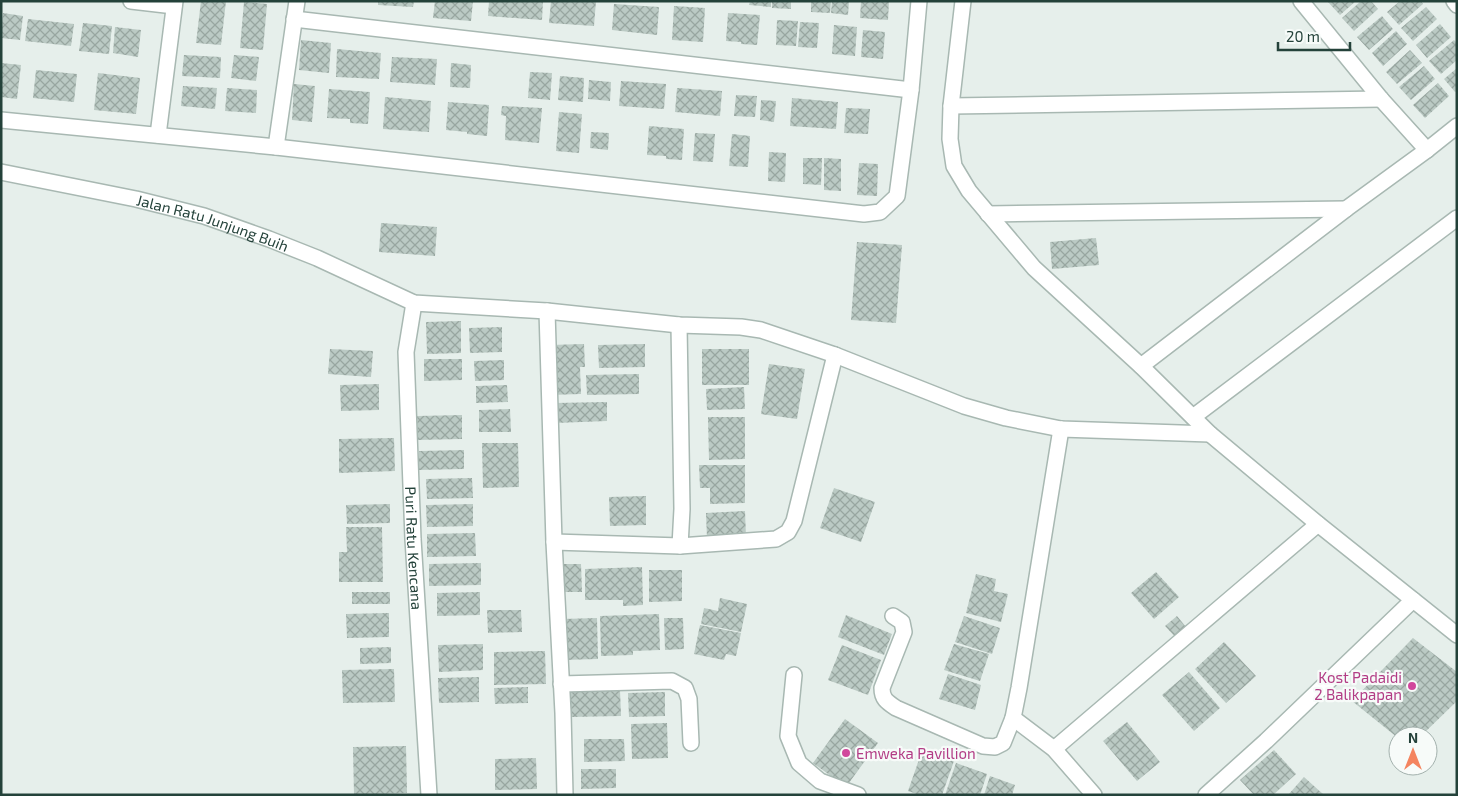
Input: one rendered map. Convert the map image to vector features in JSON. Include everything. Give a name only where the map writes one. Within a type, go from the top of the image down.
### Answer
[{"type":"street","points":[[131,1],[175,4],[158,135]]},
{"type":"street","points":[[276,147],[296,1]]},
{"type":"street","points":[[1,120],[276,147],[864,214],[880,212],[897,196],[911,90],[919,1]]},
{"type":"street","points":[[963,1],[951,106],[950,139],[954,166],[969,191],[1034,268],[1142,366],[1210,434],[1318,524],[1457,635]]},
{"type":"street","points":[[1301,1],[1381,99],[1427,150]]},
{"type":"street","points":[[1454,1],[1457,5]]},
{"type":"street","points":[[294,20],[911,90]]},
{"type":"street","points":[[951,106],[1381,99]]},
{"type":"street","points":[[1142,366],[1457,126]]},
{"type":"street","name":"Jalan Ratu Junjung Buih","points":[[1,172],[136,199],[204,216],[316,258],[414,303]]},
{"type":"street","points":[[988,214],[1346,209]]},
{"type":"street","points":[[1194,418],[1457,218]]},
{"type":"street","points":[[414,303],[547,311],[679,325],[741,327],[761,330],[835,355],[964,406],[1006,418],[1061,430],[1210,434]]},
{"type":"street","name":"Puri Ratu Kencana","points":[[414,303],[406,352],[413,539],[429,795]]},
{"type":"street","points":[[547,311],[554,542],[565,795]]},
{"type":"street","points":[[679,325],[682,509],[680,546]]},
{"type":"street","points":[[554,542],[680,546],[776,539],[788,532],[794,521],[835,355]]},
{"type":"street","points":[[893,616],[902,622],[904,632],[882,688],[882,695],[888,702],[896,708],[983,746],[995,747],[1003,743],[1013,718],[1019,688],[1061,430]]},
{"type":"street","points":[[1054,749],[1318,524]]},
{"type":"street","points":[[1206,795],[1266,741],[1413,600]]},
{"type":"street","points":[[794,675],[788,736],[798,763],[820,781],[858,795]]},
{"type":"street","points":[[561,684],[672,680],[685,688],[689,698],[690,743]]},
{"type":"street","points":[[1013,718],[1054,749],[1094,795]]},
{"type":"building","points":[[201,1],[226,1],[221,45],[196,43]]},
{"type":"building","points":[[378,1],[414,1],[413,7],[378,5]]},
{"type":"building","points":[[435,1],[473,1],[471,21],[433,18]]},
{"type":"building","points":[[489,1],[543,1],[542,20],[488,16]]},
{"type":"building","points":[[551,1],[596,1],[594,26],[549,23]]},
{"type":"building","points":[[750,1],[771,1],[771,7],[749,5]]},
{"type":"building","points":[[772,1],[791,1],[791,9],[772,8]]},
{"type":"building","points":[[811,1],[831,1],[830,13],[811,12]]},
{"type":"building","points":[[832,1],[849,1],[848,15],[831,13]]},
{"type":"building","points":[[861,1],[889,1],[888,20],[860,18]]},
{"type":"building","points":[[1356,1],[1340,15],[1328,2]]},
{"type":"building","points":[[1361,1],[1371,1],[1378,9],[1354,31],[1342,18]]},
{"type":"building","points":[[1400,1],[1421,1],[1423,4],[1399,25],[1387,12]]},
{"type":"building","points":[[244,2],[267,4],[263,50],[240,48]]},
{"type":"building","points":[[614,4],[659,7],[657,35],[612,30]]},
{"type":"building","points":[[674,6],[705,8],[703,42],[672,40]]},
{"type":"building","points":[[1426,7],[1437,19],[1413,41],[1401,28]]},
{"type":"building","points":[[3,13],[23,16],[20,40],[1,38]]},
{"type":"building","points":[[728,13],[760,15],[757,45],[726,41]]},
{"type":"building","points":[[1382,16],[1393,29],[1369,50],[1357,37]]},
{"type":"building","points":[[28,19],[74,24],[71,46],[25,41]]},
{"type":"building","points":[[777,20],[798,21],[796,46],[776,45]]},
{"type":"building","points":[[800,22],[819,23],[817,48],[798,47]]},
{"type":"building","points":[[83,23],[112,26],[109,54],[79,51]]},
{"type":"building","points":[[1440,24],[1451,37],[1427,58],[1416,45]]},
{"type":"building","points":[[834,25],[857,27],[855,56],[832,54]]},
{"type":"building","points":[[115,27],[141,30],[138,57],[113,53]]},
{"type":"building","points":[[863,30],[885,32],[883,59],[861,57]]},
{"type":"building","points":[[1396,31],[1407,44],[1383,66],[1372,53]]},
{"type":"building","points":[[301,40],[331,43],[329,73],[299,70]]},
{"type":"building","points":[[1454,40],[1457,43],[1457,60],[1441,74],[1429,61]]},
{"type":"building","points":[[337,49],[381,53],[379,79],[336,77]]},
{"type":"building","points":[[1410,50],[1422,63],[1397,84],[1386,72]]},
{"type":"building","points":[[184,55],[221,57],[220,78],[182,76]]},
{"type":"building","points":[[234,55],[259,57],[256,81],[231,78]]},
{"type":"building","points":[[392,57],[437,59],[435,85],[390,82]]},
{"type":"building","points":[[1,63],[21,65],[17,99],[1,97]]},
{"type":"building","points":[[451,63],[471,65],[470,88],[450,87]]},
{"type":"building","points":[[1424,66],[1435,79],[1411,100],[1399,87]]},
{"type":"building","points":[[1457,68],[1457,91],[1455,92],[1444,79]]},
{"type":"building","points":[[36,70],[77,74],[74,102],[33,98]]},
{"type":"building","points":[[530,72],[552,73],[550,100],[528,98]]},
{"type":"building","points":[[98,73],[140,78],[136,114],[94,110]]},
{"type":"building","points":[[560,76],[584,78],[583,102],[558,100]]},
{"type":"building","points":[[589,80],[611,82],[610,101],[588,99]]},
{"type":"building","points":[[621,81],[666,84],[664,109],[619,106]]},
{"type":"building","points":[[1438,83],[1449,96],[1425,118],[1413,105]]},
{"type":"building","points":[[294,84],[315,86],[312,122],[292,120]]},
{"type":"building","points":[[183,86],[217,88],[215,109],[181,106]]},
{"type":"building","points":[[227,88],[257,90],[256,113],[225,111]]},
{"type":"building","points":[[677,88],[722,91],[720,116],[675,112]]},
{"type":"building","points":[[329,89],[370,92],[368,124],[350,123],[350,119],[327,118]]},
{"type":"building","points":[[736,95],[757,96],[755,117],[734,116]]},
{"type":"building","points":[[385,97],[431,101],[429,132],[383,129]]},
{"type":"building","points":[[792,98],[838,102],[836,129],[790,126]]},
{"type":"building","points":[[761,100],[776,101],[774,122],[760,120]]},
{"type":"building","points":[[448,102],[489,105],[487,136],[446,130]]},
{"type":"building","points":[[502,106],[542,108],[539,143],[505,140],[506,116],[501,115]]},
{"type":"building","points":[[846,108],[870,109],[868,134],[844,133]]},
{"type":"building","points":[[559,112],[582,114],[579,153],[556,151]]},
{"type":"building","points":[[649,126],[684,129],[682,160],[666,159],[666,156],[647,155]]},
{"type":"building","points":[[591,132],[609,133],[608,150],[590,148]]},
{"type":"building","points":[[695,133],[715,134],[713,162],[693,161]]},
{"type":"building","points":[[732,134],[750,136],[748,167],[729,166]]},
{"type":"building","points":[[769,152],[786,153],[785,182],[768,181]]},
{"type":"building","points":[[803,158],[822,158],[821,185],[803,184]]},
{"type":"building","points":[[824,158],[841,159],[841,191],[824,190]]},
{"type":"building","points":[[859,163],[878,164],[877,196],[857,195]]},
{"type":"building","points":[[381,223],[437,227],[435,256],[379,252]]},
{"type":"building","points":[[1096,238],[1099,265],[1052,269],[1050,242]]},
{"type":"building","points":[[857,242],[902,245],[896,323],[851,320]]},
{"type":"building","points":[[461,321],[461,353],[427,354],[426,322]]},
{"type":"building","points":[[502,327],[502,352],[470,353],[469,328]]},
{"type":"building","points":[[584,344],[585,367],[580,367],[581,394],[550,395],[549,345]]},
{"type":"building","points":[[645,344],[645,367],[599,368],[598,345]]},
{"type":"building","points":[[330,349],[373,351],[371,377],[328,374]]},
{"type":"building","points":[[702,349],[749,349],[749,385],[702,385]]},
{"type":"building","points":[[424,359],[462,359],[462,380],[424,381]]},
{"type":"building","points":[[504,360],[504,380],[475,381],[474,361]]},
{"type":"building","points":[[769,364],[805,369],[797,419],[761,414]]},
{"type":"building","points":[[639,374],[639,394],[587,395],[586,375]]},
{"type":"building","points":[[379,384],[379,410],[341,411],[340,385]]},
{"type":"building","points":[[507,385],[508,402],[476,403],[476,386]]},
{"type":"building","points":[[744,387],[745,409],[707,410],[706,389]]},
{"type":"building","points":[[607,402],[607,421],[556,423],[555,403]]},
{"type":"building","points":[[510,409],[511,432],[479,432],[479,410]]},
{"type":"building","points":[[462,415],[462,439],[418,440],[417,416]]},
{"type":"building","points":[[708,417],[745,417],[745,459],[709,460]]},
{"type":"building","points":[[394,438],[395,471],[339,473],[339,439]]},
{"type":"building","points":[[482,443],[518,443],[519,487],[483,488]]},
{"type":"building","points":[[464,450],[464,469],[419,470],[419,451]]},
{"type":"building","points":[[699,465],[745,465],[745,503],[710,504],[710,488],[700,488]]},
{"type":"building","points":[[472,478],[473,498],[427,499],[426,479]]},
{"type":"building","points":[[834,488],[875,502],[861,542],[820,528]]},
{"type":"building","points":[[646,496],[646,525],[610,526],[609,497]]},
{"type":"building","points":[[390,504],[390,523],[347,524],[346,505]]},
{"type":"building","points":[[473,504],[473,526],[427,527],[426,505]]},
{"type":"building","points":[[745,511],[746,537],[707,539],[706,513]]},
{"type":"building","points":[[346,527],[382,527],[383,582],[339,582],[339,552],[347,552]]},
{"type":"building","points":[[475,533],[476,556],[427,557],[427,534]]},
{"type":"building","points":[[481,563],[481,585],[429,586],[429,564]]},
{"type":"building","points":[[559,564],[581,564],[582,592],[559,592]]},
{"type":"building","points":[[642,567],[643,605],[623,606],[623,600],[585,600],[585,569]]},
{"type":"building","points":[[649,570],[682,570],[682,601],[649,602]]},
{"type":"building","points":[[1156,572],[1179,597],[1154,619],[1131,593]]},
{"type":"building","points":[[976,574],[996,579],[994,591],[1008,594],[1001,622],[966,613]]},
{"type":"building","points":[[352,592],[390,592],[390,604],[352,604]]},
{"type":"building","points":[[480,592],[480,615],[437,616],[437,593]]},
{"type":"building","points":[[720,598],[747,604],[741,632],[701,624],[704,608],[718,611]]},
{"type":"building","points":[[487,610],[521,610],[522,632],[488,633]]},
{"type":"building","points":[[389,613],[389,637],[347,638],[346,614]]},
{"type":"building","points":[[659,614],[660,650],[633,651],[633,655],[601,656],[600,616]]},
{"type":"building","points":[[846,615],[892,634],[884,655],[838,637]]},
{"type":"building","points":[[964,616],[1000,628],[992,654],[955,642]]},
{"type":"building","points":[[1177,616],[1190,632],[1179,641],[1165,626]]},
{"type":"building","points":[[597,618],[598,659],[564,660],[563,619]]},
{"type":"building","points":[[664,618],[683,618],[684,649],[665,650]]},
{"type":"building","points":[[700,625],[741,633],[736,656],[726,654],[724,660],[694,654]]},
{"type":"building","name":"Kost Padaidi 2 Balikpapan","points":[[1413,638],[1457,672],[1457,701],[1431,726],[1388,726],[1388,730],[1352,701]]},
{"type":"building","points":[[1224,642],[1256,676],[1226,703],[1195,669]]},
{"type":"building","points":[[483,644],[483,670],[439,672],[438,645]]},
{"type":"building","points":[[954,644],[989,654],[980,681],[944,670]]},
{"type":"building","points":[[842,645],[881,660],[868,695],[828,680]]},
{"type":"building","points":[[391,647],[391,663],[360,664],[360,648]]},
{"type":"building","points":[[545,651],[546,684],[494,685],[494,652]]},
{"type":"building","points":[[394,669],[395,702],[343,703],[342,670]]},
{"type":"building","points":[[1189,672],[1220,708],[1194,731],[1162,695]]},
{"type":"building","points":[[948,674],[981,685],[975,710],[939,699]]},
{"type":"building","points":[[479,677],[479,702],[439,703],[438,678]]},
{"type":"building","points":[[528,687],[528,703],[495,704],[494,688]]},
{"type":"building","points":[[620,690],[621,716],[570,717],[570,691]]},
{"type":"building","points":[[665,692],[665,716],[629,717],[628,693]]},
{"type":"building","name":"Emweka Pavillion","points":[[845,719],[878,743],[846,787],[813,763]]},
{"type":"building","points":[[1127,722],[1160,762],[1137,781],[1103,741]]},
{"type":"building","points":[[667,723],[668,758],[632,759],[631,724]]},
{"type":"building","points":[[584,739],[624,739],[625,761],[584,762]]},
{"type":"building","points":[[406,746],[407,793],[354,795],[353,747]]},
{"type":"building","points":[[1274,750],[1296,774],[1273,795],[1254,795],[1240,780]]},
{"type":"building","points":[[922,751],[954,761],[942,795],[920,795],[908,791]]},
{"type":"building","points":[[536,758],[537,789],[495,790],[495,759]]},
{"type":"building","points":[[956,763],[987,774],[980,795],[945,795]]},
{"type":"building","points":[[581,769],[616,769],[616,788],[581,789]]},
{"type":"building","points":[[990,776],[1015,785],[1012,795],[984,795]]},
{"type":"building","points":[[1304,777],[1324,795],[1288,795]]},
{"type":"place","name":"Kost Padaidi 2 Balikpapan","points":[[1412,686]]},
{"type":"place","name":"Emweka Pavillion","points":[[846,753]]}]
